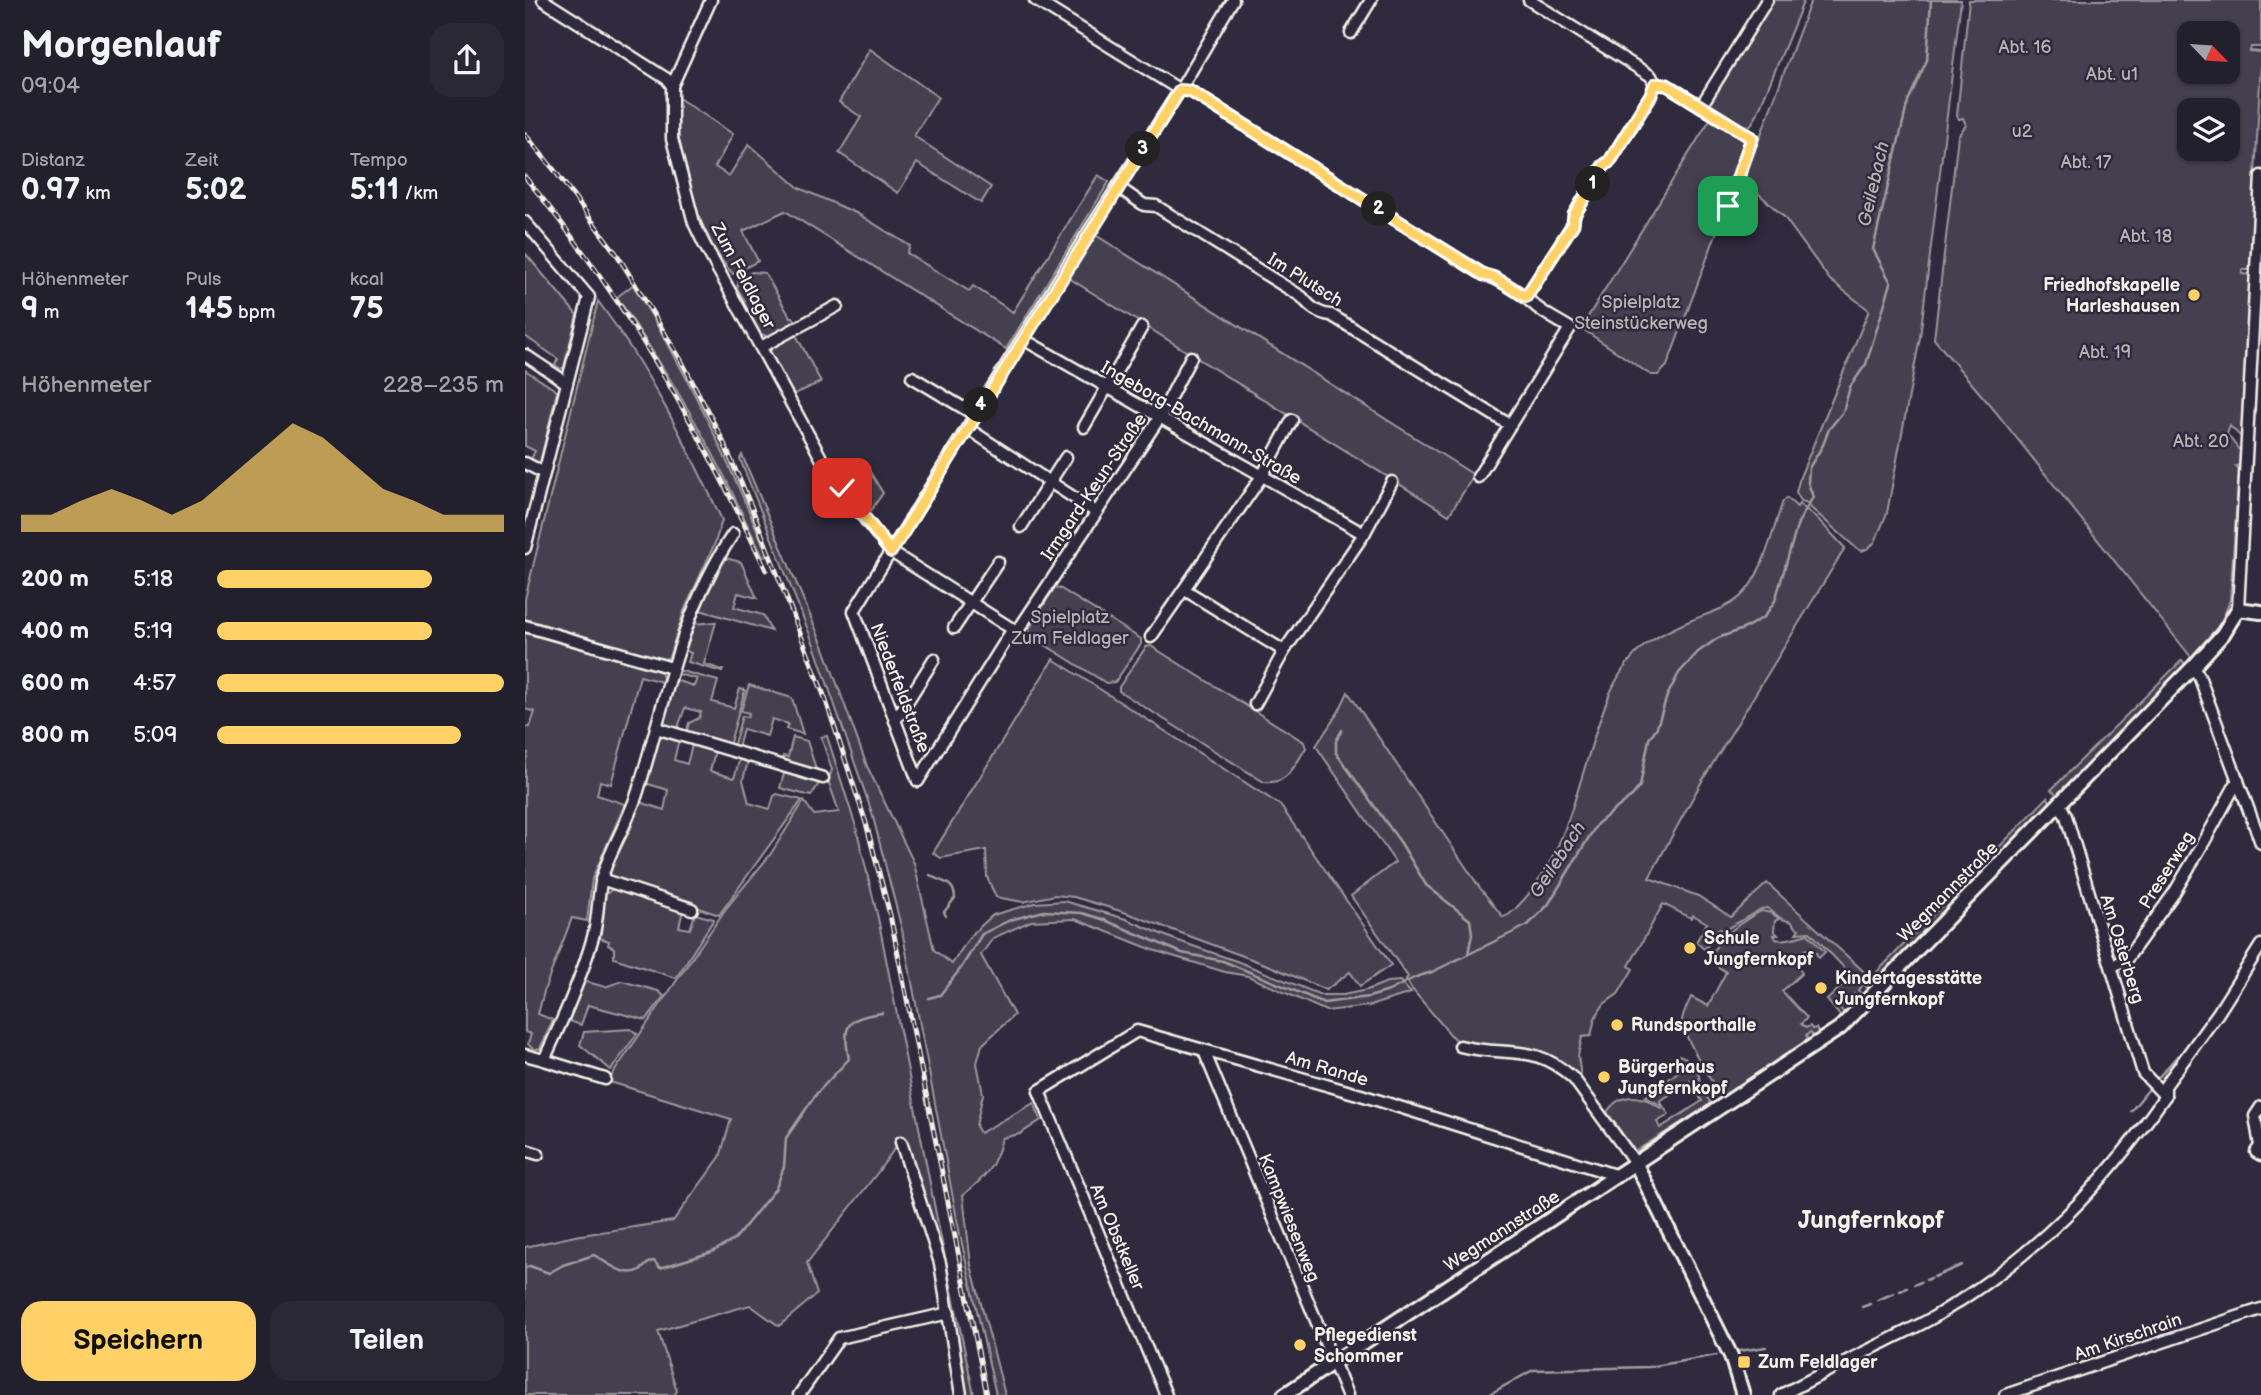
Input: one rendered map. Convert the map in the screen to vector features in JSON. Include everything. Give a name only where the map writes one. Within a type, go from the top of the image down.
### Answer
[{"type":"street","points":[[543,0],[667,79],[672,86]]},
{"type":"street","points":[[672,86],[711,0]]},
{"type":"street","points":[[1035,0],[1180,90],[1190,91],[1484,275],[1493,277],[1526,297],[1570,328],[1478,477]]},
{"type":"street","points":[[1352,33],[1371,0]]},
{"type":"street","points":[[1526,297],[1653,89],[1651,76],[1529,0]]},
{"type":"street","points":[[1701,106],[1767,0]]},
{"type":"street","name":"Niederfeldstraße","points":[[918,781],[854,611],[1180,90],[1231,1]]},
{"type":"street","points":[[1653,89],[1667,85],[1752,138],[1728,206]]},
{"type":"street","name":"Zum Feldlager","points":[[672,86],[672,139],[694,223],[831,476],[891,552],[1015,631]]},
{"type":"street","name":"Wegmannstraße","points":[[1284,1395],[1839,1028],[2223,634],[2238,609],[2257,307],[2261,176]]},
{"type":"street","name":"Im Plutsch","points":[[1118,187],[1145,205],[1156,206],[1302,297],[1310,306],[1323,314],[1331,315],[1510,425]]},
{"type":"street","points":[[525,222],[589,297],[525,548]]},
{"type":"street","name":"Zum Feldlager","points":[[761,347],[837,306]]},
{"type":"street","points":[[1084,427],[1142,327]]},
{"type":"street","name":"Ingeborg-Bachmann-Straße","points":[[1023,339],[1364,534]]},
{"type":"street","points":[[525,355],[567,383]]},
{"type":"street","name":"Irmgard-Keun-Straße","points":[[918,781],[1015,631],[1160,418],[1191,357]]},
{"type":"street","points":[[912,377],[975,415]]},
{"type":"street","points":[[1151,637],[1262,476],[1292,420]]},
{"type":"street","points":[[967,428],[1096,512]]},
{"type":"street","points":[[1021,527],[1066,457]]},
{"type":"street","points":[[525,463],[544,473]]},
{"type":"street","points":[[1255,704],[1284,651],[1364,534],[1392,482]]},
{"type":"street","points":[[544,1060],[594,934],[601,879],[637,793],[672,668],[694,607],[719,554],[733,534]]},
{"type":"street","points":[[954,628],[998,562]]},
{"type":"street","points":[[1185,590],[1284,651]]},
{"type":"street","points":[[2238,609],[2261,612]]},
{"type":"street","points":[[525,626],[672,668]]},
{"type":"street","points":[[895,721],[934,659]]},
{"type":"street","points":[[2193,667],[2199,676],[2261,843]]},
{"type":"street","points":[[656,728],[823,778]]},
{"type":"street","name":"Preserweg","points":[[2112,967],[2129,957],[2174,893],[2238,780]]},
{"type":"street","name":"Am Osterberg","points":[[2060,804],[2066,816],[2143,1073],[2165,1096]]},
{"type":"street","points":[[601,879],[692,909]]},
{"type":"street","points":[[1781,1395],[1940,1314],[2004,1271],[2053,1231],[2096,1186],[2136,1138],[2165,1096],[2165,1086],[2218,1013],[2261,945]]},
{"type":"street","name":"Am Rande","points":[[1039,1091],[1137,1031],[1361,1095],[1618,1176]]},
{"type":"street","points":[[1460,1046],[1535,1054],[1562,1068],[1574,1079],[1636,1164],[1731,1356],[1743,1395]]},
{"type":"street","name":"Kampwiesenweg","points":[[1204,1051],[1347,1395]]},
{"type":"street","points":[[525,1055],[605,1079]]},
{"type":"street","name":"Am Obstkeller","points":[[1039,1091],[1166,1395]]},
{"type":"street","points":[[2258,1153],[2260,1146],[2255,1116],[2261,1107]]},
{"type":"street","points":[[901,1142],[940,1263],[961,1395]]},
{"type":"street","points":[[525,1150],[538,1154]]},
{"type":"street","name":"Am Kirschrain","points":[[2005,1395],[2261,1309]]},
{"type":"street","points":[[799,1395],[839,1338],[949,1313]]},
{"type":"green space","points":[[1772,0],[1804,0],[1756,117],[1750,126],[1738,124],[1721,116],[1709,103]]},
{"type":"green space","points":[[1811,0],[1961,0],[1920,337],[1887,513],[1875,542],[1862,551],[1808,503],[1801,501],[1796,492],[1869,310],[1830,280],[1784,217],[1744,180]]},
{"type":"green space","points":[[1969,0],[2261,0],[2261,47],[2251,47],[2250,51],[2261,52],[2261,63],[2250,270],[2242,270],[2242,274],[2250,275],[2241,437],[2230,426],[2227,434],[2240,451],[2239,465],[2236,466],[2239,469],[2230,600],[2221,623],[2191,657],[1995,411],[1934,339],[1958,136],[1966,125],[1963,118],[1959,119],[1957,116]]},
{"type":"green space","points":[[870,49],[938,97],[914,136],[991,187],[981,203],[917,163],[898,193],[839,153],[861,117],[839,102]]},
{"type":"green space","points":[[677,97],[733,134],[715,167],[729,176],[749,144],[799,188],[858,214],[910,246],[907,253],[969,291],[973,286],[1013,312],[1098,175],[1109,182],[1006,349],[785,211],[743,231],[758,261],[733,274],[709,238],[690,191],[679,141]]},
{"type":"green space","name":"Spielplatz Steinstückerweg","points":[[1711,118],[1746,140],[1748,148],[1667,366],[1658,375],[1651,375],[1581,328]]},
{"type":"green space","points":[[1094,234],[1474,475],[1449,515],[1067,277]]},
{"type":"green space","points":[[525,253],[577,315],[564,367],[561,369],[555,365],[558,359],[525,336]]},
{"type":"green space","points":[[752,272],[765,273],[790,317],[797,323],[769,337],[759,333],[737,288],[739,279]]},
{"type":"green space","points":[[633,285],[653,317],[706,418],[768,556],[763,557],[698,428],[617,297]]},
{"type":"green space","points":[[598,301],[650,380],[722,520],[715,543],[684,611],[669,657],[663,660],[525,619],[525,599]]},
{"type":"green space","points":[[795,333],[821,382],[795,394],[790,392],[770,352],[773,345]]},
{"type":"green space","points":[[525,370],[557,391],[540,463],[531,459],[535,451],[525,446]]},
{"type":"green space","points":[[742,455],[824,648],[867,766],[914,863],[934,950],[952,964],[971,935],[993,915],[1035,903],[1064,901],[1126,919],[1321,995],[1343,995],[1387,982],[1400,981],[1411,993],[1369,1006],[1326,1011],[1248,976],[1225,972],[1153,950],[1075,919],[1031,921],[993,938],[981,955],[1014,1015],[982,1045],[977,1063],[983,1094],[976,1126],[980,1133],[1034,1103],[1041,1120],[1020,1134],[1002,1138],[988,1170],[978,1183],[963,1195],[971,1265],[1005,1395],[996,1395],[960,1235],[902,930],[872,813],[814,645],[740,459]]},
{"type":"green space","points":[[870,472],[883,493],[867,516],[847,486]]},
{"type":"green space","points":[[1787,498],[1817,518],[1845,548],[1702,781],[1649,878],[1698,896],[1731,917],[1767,883],[1871,978],[2048,797],[2050,802],[1868,989],[1863,984],[1858,990],[1862,995],[1859,998],[1854,994],[1848,1000],[1853,1004],[1850,1007],[1845,1003],[1840,1008],[1844,1013],[1841,1017],[1827,1000],[1852,976],[1810,932],[1796,933],[1799,929],[1792,922],[1782,919],[1767,908],[1725,930],[1718,929],[1704,949],[1696,942],[1707,923],[1663,904],[1629,966],[1633,969],[1618,994],[1604,1004],[1595,1018],[1591,1036],[1582,1037],[1578,1056],[1582,1084],[1548,1060],[1460,1046],[1411,988],[1406,979],[1408,977],[1351,896],[1395,862],[1316,746],[1348,692],[1480,888],[1503,917],[1508,915],[1537,882],[1552,857],[1574,803],[1600,718],[1626,665],[1654,639],[1723,608],[1740,597],[1761,565],[1783,501]]},
{"type":"green space","points":[[725,558],[741,562],[757,598],[738,593],[734,607],[763,615],[771,631],[700,610]]},
{"type":"green space","name":"Spielplatz Zum Feldlager","points":[[1055,587],[1141,639],[1141,644],[1115,682],[1106,683],[1031,636],[1029,629]]},
{"type":"green space","points":[[716,622],[704,664],[723,670],[722,672],[688,662],[691,653],[684,650],[694,624]]},
{"type":"green space","points":[[525,633],[660,671],[663,677],[662,682],[640,676],[611,784],[600,781],[597,795],[625,804],[592,879],[587,921],[572,918],[545,988],[538,1014],[553,1020],[540,1049],[533,1049],[528,1044],[531,1034],[525,1032],[525,764],[528,753],[525,752],[525,727],[530,727],[535,712],[525,709]]},
{"type":"green space","points":[[1151,646],[1304,742],[1306,748],[1289,773],[1279,780],[1264,782],[1119,691],[1146,647]]},
{"type":"green space","points":[[1053,659],[1280,805],[1391,965],[1360,986],[1350,972],[1326,990],[1270,966],[1127,913],[1074,897],[1055,895],[1023,902],[996,897],[987,877],[986,850],[941,858],[933,853]]},
{"type":"green space","points":[[2182,660],[2185,664],[2058,795],[2051,790]]},
{"type":"green space","points":[[678,670],[718,681],[712,702],[734,708],[740,689],[745,690],[729,746],[686,733],[689,723],[699,718],[701,712],[685,708],[677,730],[665,727],[663,722],[675,680],[694,686],[697,679],[678,674]]},
{"type":"green space","points":[[749,685],[792,698],[803,734],[786,729],[788,724],[772,719],[767,736],[743,729],[738,748],[733,747],[742,716],[748,717],[749,713],[741,711]]},
{"type":"green space","points":[[661,734],[679,739],[674,760],[687,764],[692,745],[715,751],[710,771],[734,778],[740,758],[748,761],[743,780],[749,803],[770,809],[777,794],[802,800],[719,915],[693,906],[693,902],[612,877],[609,871],[631,828],[640,802],[664,810],[668,790],[645,783]]},
{"type":"green space","points":[[827,736],[856,827],[878,918],[974,1395],[965,1395],[945,1268],[902,1138],[807,1263],[817,1294],[779,1326],[750,1305],[658,1331],[677,1391],[674,1395],[525,1395],[525,1247],[575,1236],[673,1221],[720,1157],[731,1119],[610,1082],[612,1075],[727,907],[770,855],[804,801],[814,815],[839,812],[828,780],[832,770],[821,737]]},
{"type":"green space","points":[[793,737],[807,741],[816,769],[782,762],[783,756],[788,757]]},
{"type":"green space","points":[[785,770],[817,780],[818,785],[811,796],[780,788]]},
{"type":"green space","points":[[614,888],[683,910],[679,927],[690,929],[695,914],[714,919],[676,978],[614,958],[614,948],[608,945],[609,941],[600,938],[605,895]]},
{"type":"green space","points":[[1761,911],[1772,913],[1779,919],[1775,921],[1774,931],[1778,935],[1774,935],[1776,939],[1808,934],[1825,952],[1819,958],[1816,953],[1807,949],[1790,955],[1802,973],[1782,991],[1807,1018],[1801,1024],[1806,1028],[1816,1028],[1819,1034],[1814,1037],[1810,1032],[1806,1036],[1809,1041],[1722,1096],[1688,1039],[1682,1023],[1683,1017],[1691,997],[1708,1006],[1726,972],[1717,966],[1719,961],[1712,957],[1712,952],[1734,928]]},
{"type":"green space","points":[[584,981],[605,987],[622,981],[658,991],[664,996],[646,1020],[588,1005],[581,1025],[569,1021]]},
{"type":"green space","points":[[631,1029],[637,1034],[611,1070],[580,1045],[584,1032]]},
{"type":"green space","points":[[1679,1055],[1686,1058],[1687,1064],[1691,1061],[1700,1082],[1698,1085],[1694,1079],[1660,1101],[1664,1107],[1645,1097],[1683,1068],[1675,1063]]},
{"type":"green space","points":[[1702,1092],[1710,1101],[1708,1106],[1637,1150],[1634,1150],[1607,1112],[1623,1099],[1644,1099],[1665,1109],[1669,1115],[1657,1122],[1660,1128],[1702,1101],[1698,1094]]},
{"type":"waterway","name":"Geilebach","points":[[929,998],[940,995],[982,934],[1010,920],[1044,911],[1082,913],[1102,919],[1182,953],[1223,961],[1324,1003],[1369,997],[1389,991],[1528,925],[1548,905],[1597,824],[1632,796],[1640,786],[1649,739],[1657,727],[1667,696],[1679,673],[1698,652],[1718,638],[1743,629],[1764,617],[1775,601],[1798,523],[1813,497],[1808,483],[1809,468],[1829,429],[1843,412],[1850,387],[1866,364],[1891,283],[1873,249],[1908,101],[1927,60],[1931,0]]},
{"type":"waterway","points":[[1342,730],[1336,741],[1336,753],[1401,843],[1426,885],[1470,920],[1472,934],[1468,954]]},
{"type":"waterway","points":[[930,875],[950,885],[954,892],[955,898],[944,912],[946,916]]},
{"type":"waterway","name":"Geilebach","points":[[525,1268],[530,1266],[549,1273],[563,1265],[594,1255],[622,1271],[634,1272],[654,1261],[660,1268],[712,1252],[734,1240],[776,1188],[784,1167],[786,1138],[817,1093],[849,1059],[846,1038],[850,1025],[861,1017],[882,1013]]},
{"type":"waterway","points":[[2157,1079],[2178,1055]]},
{"type":"waterway","points":[[2131,1111],[2148,1090]]},
{"type":"waterway","points":[[1934,1277],[1962,1265]]},
{"type":"waterway","points":[[1926,1280],[1931,1278]]},
{"type":"waterway","points":[[1914,1285],[1921,1282]]},
{"type":"waterway","points":[[1900,1291],[1907,1288]]},
{"type":"waterway","points":[[1878,1300],[1894,1293]]},
{"type":"waterway","points":[[1862,1307],[1870,1304]]},
{"type":"waterway","points":[[1739,1351],[1766,1347]]},
{"type":"waterway","points":[[1488,1395],[1533,1370],[1649,1367],[1717,1355]]},
{"type":"railway","points":[[525,134],[618,256],[681,360],[723,441],[751,506],[825,698],[866,823],[890,915],[987,1395]]},
{"type":"railway","points":[[525,177],[595,269],[658,366],[715,467],[766,570]]},
{"type":"place","name":"Friedhofskapelle Harleshausen","points":[[2194,295]]},
{"type":"place","name":"Schule Jungfernkopf","points":[[1690,948]]},
{"type":"place","name":"Kindertagesstätte Jungfernkopf","points":[[1821,988]]},
{"type":"place","name":"Rundsporthalle","points":[[1617,1025]]},
{"type":"place","name":"Bürgerhaus Jungfernkopf","points":[[1604,1077]]},
{"type":"place","name":"Pflegedienst Schommer","points":[[1300,1345]]},
{"type":"place","name":"Zum Feldlager","points":[[1744,1362]]},
{"type":"district","name":"Jungfernkopf","points":[[1871,1220]]},
{"type":"route","points":[[842,488],[891,552],[1083,241],[1180,90],[1190,91],[1484,275],[1493,277],[1526,297],[1573,224],[1574,215],[1604,166],[1610,161],[1655,84],[1664,83],[1752,138],[1728,206]]},
{"type":"park label","name":"Abt. 16","points":[[2025,47]]},
{"type":"park label","name":"Abt. u1","points":[[2112,74]]},
{"type":"park label","name":"u2","points":[[2022,131]]},
{"type":"park label","name":"Abt. 17","points":[[2086,162]]},
{"type":"park label","name":"Abt. 18","points":[[2146,236]]},
{"type":"park label","name":"Abt. 19","points":[[2105,352]]},
{"type":"park label","name":"Abt. 20","points":[[2201,441]]}]
